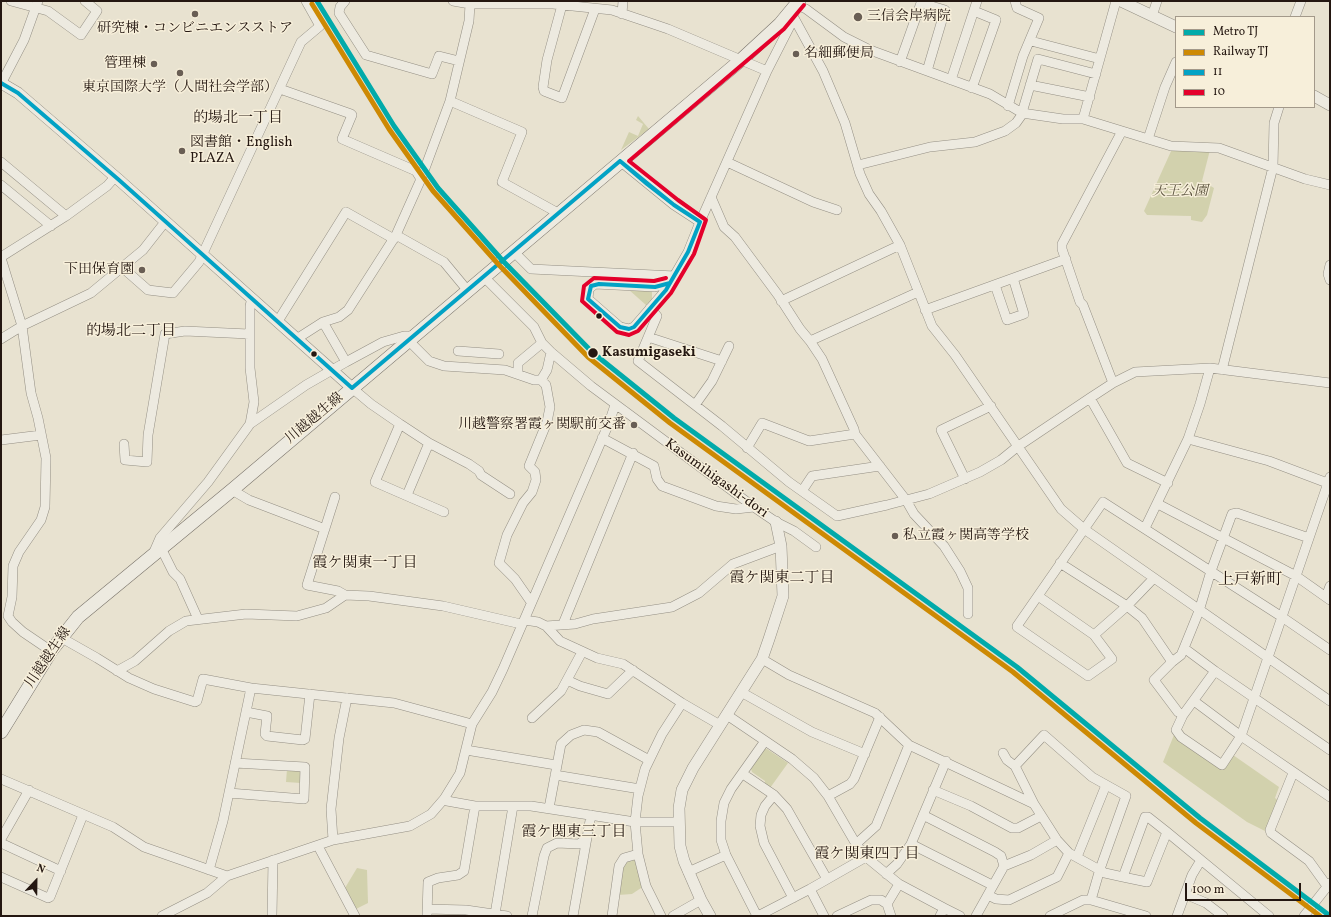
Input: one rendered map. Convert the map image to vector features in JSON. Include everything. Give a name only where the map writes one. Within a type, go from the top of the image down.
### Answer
[{"type":"main road","name":"川越越生線","points":[[1,732],[60,637],[78,617],[232,490],[410,338],[468,291],[558,213],[741,60],[780,24],[796,6]]},
{"type":"street","points":[[10,1],[36,5],[48,11],[83,35],[97,11],[85,1]]},
{"type":"street","points":[[122,268],[148,290],[173,293],[204,254],[302,42],[320,26],[306,1]]},
{"type":"street","points":[[345,1],[340,7],[339,13],[366,55],[432,74],[439,56],[459,61]]},
{"type":"street","points":[[453,1],[583,4],[595,9],[612,10],[668,29],[767,71]]},
{"type":"street","points":[[622,14],[623,1]]},
{"type":"street","points":[[672,279],[655,287],[599,284],[591,286],[589,289],[588,299],[620,327],[629,329],[634,327],[672,279],[688,252],[755,93],[767,71],[796,6],[812,1]]},
{"type":"street","points":[[951,80],[977,1]]},
{"type":"street","points":[[1008,106],[1023,56],[1031,41],[1039,17],[1017,8],[1014,1]]},
{"type":"street","points":[[1083,120],[1116,1]]},
{"type":"street","points":[[1121,1],[1175,27]]},
{"type":"street","points":[[1152,16],[1157,1]]},
{"type":"street","points":[[1295,16],[1301,1]]},
{"type":"street","points":[[298,338],[323,322],[339,317],[348,310],[395,237],[421,179],[450,101],[469,21],[470,2]]},
{"type":"street","points":[[900,62],[921,3],[945,10],[927,71]]},
{"type":"street","points":[[557,4],[543,88],[544,90],[562,98],[595,9]]},
{"type":"street","points":[[36,5],[24,40],[1,83],[18,93],[165,222],[204,254],[371,404],[429,443],[469,464],[479,471],[481,475],[510,494]]},
{"type":"street","points":[[796,6],[844,37],[870,50],[990,94],[1022,113],[1063,119],[1083,120],[1171,146],[1219,148],[1305,179],[1330,185]]},
{"type":"street","points":[[796,6],[845,122],[858,165],[869,194],[881,211],[900,246],[934,330],[955,355],[1061,509],[1084,529],[1154,579],[1199,611],[1269,657],[1330,701]]},
{"type":"street","points":[[972,88],[996,20],[974,12]]},
{"type":"street","points":[[1031,41],[1100,59]]},
{"type":"street","points":[[858,165],[930,147],[975,142],[1005,131],[1016,123],[1022,113],[1038,59],[1096,74]]},
{"type":"street","points":[[1148,139],[1165,87],[1175,64]]},
{"type":"street","points":[[1030,86],[1090,97]]},
{"type":"street","points":[[280,89],[351,114],[352,115],[342,139],[416,172],[421,179]]},
{"type":"street","points":[[1315,97],[1330,105]]},
{"type":"street","points":[[450,101],[522,132],[502,182],[558,213]]},
{"type":"street","points":[[1222,370],[1273,167],[1274,123],[1279,108]]},
{"type":"street","points":[[1113,383],[1083,305],[1080,302],[1062,244],[1122,131]]},
{"type":"street","points":[[620,161],[674,205],[700,222]]},
{"type":"street","points":[[1,162],[66,216]]},
{"type":"street","points":[[727,162],[813,202],[837,210]]},
{"type":"street","points":[[51,651],[23,632],[8,616],[12,597],[13,566],[19,552],[41,520],[45,507],[46,458],[31,393],[22,326],[1,258],[66,216],[106,186],[115,177]]},
{"type":"street","points":[[1,185],[51,226]]},
{"type":"street","points":[[711,197],[724,227],[735,237],[810,340],[822,360],[855,434],[906,500],[914,514],[944,546],[960,571],[968,588],[968,614]]},
{"type":"street","points":[[278,321],[346,212],[444,262],[450,267],[468,291]]},
{"type":"street","points":[[1,340],[22,326],[91,293],[143,250],[165,222]]},
{"type":"street","points":[[781,301],[900,246]]},
{"type":"street","points":[[514,252],[531,269],[672,279]]},
{"type":"street","points":[[925,310],[1066,259]]},
{"type":"street","points":[[1330,265],[1328,274],[1330,280]]},
{"type":"street","name":"Kasumihigashi-dori","points":[[484,277],[534,327],[542,343],[551,352],[615,404],[776,522],[781,546],[783,596],[762,659],[720,725],[682,790],[678,822],[680,846],[688,872],[710,916]]},
{"type":"street","points":[[995,285],[1007,320],[1024,314],[1013,278]]},
{"type":"street","points":[[810,340],[918,292]]},
{"type":"street","points":[[250,424],[254,402],[250,368],[249,334],[250,306],[252,298]]},
{"type":"street","points":[[650,308],[657,316],[638,361],[802,491],[837,516],[929,494],[980,472],[1001,460],[1017,447],[1113,383],[1135,372],[1210,368],[1330,383]]},
{"type":"street","points":[[323,322],[346,362]]},
{"type":"street","points":[[124,444],[125,460],[147,462],[148,435],[165,334],[185,331],[249,334]]},
{"type":"street","points":[[198,619],[180,579],[157,551],[160,538],[208,482],[250,424],[306,385],[346,362],[383,342],[404,336],[410,338],[429,361],[444,366],[505,370],[534,380],[541,380],[546,385],[550,408],[547,422],[529,466],[536,472],[536,480],[532,492],[523,503],[507,534],[499,563],[515,579],[531,602]]},
{"type":"street","points":[[648,337],[722,361]]},
{"type":"street","points":[[518,374],[518,363],[542,343]]},
{"type":"street","points":[[695,405],[712,381],[729,346]]},
{"type":"street","points":[[458,351],[499,354]]},
{"type":"street","points":[[541,380],[547,370],[551,352]]},
{"type":"street","points":[[1145,528],[1158,504],[1188,439],[1210,368]]},
{"type":"street","points":[[1090,398],[1128,463],[1168,483]]},
{"type":"street","points":[[162,916],[207,893],[227,876],[333,840],[410,826],[431,814],[444,799],[460,773],[472,724],[495,686],[602,438],[615,404]]},
{"type":"street","points":[[965,479],[941,430],[991,406]]},
{"type":"street","points":[[747,448],[762,423],[809,441],[855,434]]},
{"type":"street","points":[[400,424],[375,482],[444,512]]},
{"type":"street","points":[[1,440],[41,435]]},
{"type":"street","points":[[602,438],[633,453],[654,466],[662,486],[716,506],[736,509],[754,507]]},
{"type":"street","points":[[1188,439],[1269,460],[1329,481],[1241,736],[1222,765],[1181,737],[1176,730],[1182,715],[1216,671]]},
{"type":"street","points":[[407,495],[429,443]]},
{"type":"street","points":[[563,624],[633,453]]},
{"type":"street","points":[[802,491],[812,476],[880,466]]},
{"type":"street","points":[[232,490],[249,500],[325,529]]},
{"type":"street","points":[[335,497],[306,584],[338,590],[345,595],[369,596],[443,606],[523,622],[538,622],[546,626],[560,641],[582,652],[623,664],[682,703],[720,725]]},
{"type":"street","points":[[1038,596],[1094,634],[1112,659],[1088,676],[1017,627],[1060,563],[1103,502],[1282,617],[1330,650]]},
{"type":"street","points":[[1158,504],[1296,576],[1328,599],[1330,586]]},
{"type":"street","points":[[1182,715],[1178,712],[1154,680],[1181,655],[1199,611],[1211,571],[1232,514],[1237,513],[1309,538]]},
{"type":"street","points":[[776,522],[794,531],[816,547]]},
{"type":"street","points":[[546,626],[575,624],[593,619],[672,607],[699,593],[733,564],[781,546]]},
{"type":"street","points":[[1060,563],[1127,606],[1142,618],[1172,662]]},
{"type":"street","points":[[1094,634],[1127,606],[1154,579]]},
{"type":"street","points":[[117,671],[135,661],[178,625],[186,621],[246,614],[297,616],[326,608],[345,595]]},
{"type":"street","points":[[60,637],[98,658],[117,671],[154,689],[195,702],[198,701],[203,679],[251,688],[394,703],[472,724]]},
{"type":"street","points":[[1184,648],[1330,750]]},
{"type":"street","points":[[532,718],[560,691],[582,652]]},
{"type":"street","points":[[762,659],[789,675],[875,713],[909,744],[1034,804]]},
{"type":"street","points":[[567,680],[580,686],[608,694],[633,670]]},
{"type":"street","points":[[209,870],[223,821],[251,688]]},
{"type":"street","points":[[741,692],[812,732],[865,754]]},
{"type":"street","points":[[246,712],[267,716],[267,736],[303,740],[305,738],[310,694]]},
{"type":"street","points":[[333,840],[331,809],[339,738],[347,698]]},
{"type":"street","points":[[1194,701],[1293,773],[1330,797]]},
{"type":"street","points":[[661,916],[646,886],[638,854],[635,822],[640,789],[649,760],[662,734],[682,703]]},
{"type":"street","points":[[727,715],[803,767],[814,778],[828,796],[856,844],[866,857],[899,884],[942,912],[960,916]]},
{"type":"street","points":[[828,796],[850,784],[854,780],[880,717]]},
{"type":"street","points":[[549,808],[561,744],[571,735],[584,730],[598,732],[649,760]]},
{"type":"street","points":[[1015,766],[1044,735],[1092,777],[1126,796],[1100,869],[1091,900]]},
{"type":"street","points":[[765,741],[743,774],[730,789],[724,803],[721,840],[726,855],[757,916],[810,889],[866,857]]},
{"type":"street","points":[[856,844],[876,826],[909,744]]},
{"type":"street","points":[[466,750],[556,765]]},
{"type":"street","points":[[1003,753],[1007,760],[1015,766],[1034,804],[1057,840],[1073,855],[1105,873],[1147,882],[1167,832]]},
{"type":"street","points":[[886,874],[897,864],[911,844],[946,761]]},
{"type":"street","points":[[228,793],[304,799],[305,767],[235,763]]},
{"type":"street","points":[[1293,773],[1270,830],[1309,861],[1329,884],[1304,916]]},
{"type":"street","points":[[743,774],[774,795],[787,809],[827,879]]},
{"type":"street","points":[[555,775],[640,789]]},
{"type":"street","points":[[1,779],[113,827],[144,847],[227,876]]},
{"type":"street","points":[[988,895],[1003,900],[1009,900],[1057,877],[1073,855],[1106,785]]},
{"type":"street","points":[[1,839],[29,790]]},
{"type":"street","points":[[933,790],[971,806],[1012,828],[1018,828],[1041,816]]},
{"type":"street","points":[[774,795],[765,806],[761,815],[760,826],[764,843],[793,898]]},
{"type":"street","points":[[444,799],[447,801],[475,806],[530,806],[549,808],[635,822],[678,822]]},
{"type":"street","points":[[475,806],[464,871],[458,875],[438,878],[428,882],[427,912],[466,910],[507,916]]},
{"type":"street","points":[[495,914],[513,806]]},
{"type":"street","points":[[1,877],[48,898],[50,897],[83,815]]},
{"type":"street","points":[[573,916],[591,815]]},
{"type":"street","points":[[923,815],[995,852],[1001,856],[1004,866]]},
{"type":"street","points":[[1123,877],[1145,818],[1148,817],[1269,916]]},
{"type":"street","points":[[532,916],[544,856],[547,848],[557,843],[579,844],[587,838]]},
{"type":"street","points":[[976,916],[1004,866],[1031,855],[1057,840]]},
{"type":"street","points":[[1,843],[61,871]]},
{"type":"street","points":[[911,844],[992,885]]},
{"type":"street","points":[[318,846],[355,916]]},
{"type":"street","points":[[612,916],[619,866],[624,858],[638,854]]},
{"type":"street","points":[[688,872],[726,855]]},
{"type":"street","points":[[272,916],[273,860]]},
{"type":"street","points":[[1178,916],[1192,875],[1201,860]]},
{"type":"street","points":[[887,904],[899,884]]},
{"type":"street","points":[[810,889],[824,916]]},
{"type":"street","points":[[1185,894],[1206,903],[1223,916]]},
{"type":"street","points":[[673,916],[701,900]]},
{"type":"street","points":[[837,916],[848,914],[871,900],[881,900],[887,904],[890,916]]},
{"type":"street","points":[[1050,916],[1066,912],[1083,900],[1091,900],[1118,912],[1146,916]]},
{"type":"green space","points":[[638,116],[649,129],[621,150],[629,132],[638,136],[643,124],[636,120]]},
{"type":"green space","name":"天王公園","points":[[1172,149],[1210,150],[1202,181],[1214,188],[1207,215],[1202,222],[1191,220],[1191,216],[1147,215],[1144,211]]},
{"type":"green space","points":[[628,289],[652,291],[652,300],[646,305]]},
{"type":"green space","points":[[1174,735],[1223,769],[1233,755],[1279,787],[1275,798],[1278,800],[1265,831],[1247,822],[1163,762]]},
{"type":"green space","points":[[764,749],[767,749],[788,763],[770,788],[765,784],[765,781],[752,772],[751,769]]},
{"type":"green space","points":[[287,769],[299,770],[302,776],[301,783],[286,782]]},
{"type":"green space","points":[[633,859],[636,862],[644,886],[632,894],[618,895],[624,862]]},
{"type":"green space","points":[[357,868],[367,870],[368,903],[356,909],[345,888]]},
{"type":"metro line","name":"TJ","points":[[317,1],[394,126],[438,188],[503,261],[592,352],[674,418],[1017,667],[1200,818],[1330,916]]},
{"type":"rail line","name":"TJ","points":[[312,4],[389,129],[433,191],[499,265],[588,357],[670,423],[1013,672],[1196,823],[1320,916]]},
{"type":"transit line","name":"10","points":[[666,278],[654,281],[594,278],[584,286],[582,301],[617,332],[629,335],[638,331],[671,293],[694,254],[706,220],[629,161],[784,29],[804,5]]},
{"type":"transit line","name":"11","points":[[1,83],[18,93],[119,180],[352,388]]},
{"type":"transit line","name":"11","points":[[620,161],[674,205],[647,184],[620,161]]},
{"type":"transit line","name":"11","points":[[352,388],[620,161]]},
{"type":"transit line","name":"11","points":[[674,205],[700,222]]},
{"type":"transit line","name":"11","points":[[674,205],[700,222]]},
{"type":"transit line","name":"11","points":[[688,252],[700,222]]},
{"type":"transit line","name":"11","points":[[688,252],[666,290],[634,327],[629,329],[620,327],[588,299],[591,286],[599,284],[655,287],[670,283],[688,252]]},
{"type":"place","name":"研究棟・コンビニエンスストア","points":[[195,14]]},
{"type":"place","name":"三信会岸病院","points":[[858,17]]},
{"type":"place","name":"名細郵便局","points":[[796,54]]},
{"type":"place","name":"管理棟","points":[[154,64]]},
{"type":"place","name":"東京国際大学（人間社会学部）","points":[[180,73]]},
{"type":"place","name":"図書館・English PLAZA","points":[[182,151]]},
{"type":"place","name":"下田保育園","points":[[142,270]]},
{"type":"place","name":"Kasumigaseki","points":[[593,353]]},
{"type":"place","name":"川越警察署霞ヶ関駅前交番","points":[[634,425]]},
{"type":"place","name":"私立霞ヶ関高等学校","points":[[895,536]]},
{"type":"district","name":"的場北一丁目","points":[[238,119]]},
{"type":"district","name":"的場北二丁目","points":[[131,332]]},
{"type":"district","name":"霞ケ関東一丁目","points":[[365,564]]},
{"type":"district","name":"霞ケ関東二丁目","points":[[782,579]]},
{"type":"district","name":"上戸新町","points":[[1250,581]]},
{"type":"district","name":"霞ケ関東三丁目","points":[[574,833]]},
{"type":"district","name":"霞ケ関東四丁目","points":[[867,855]]}]
